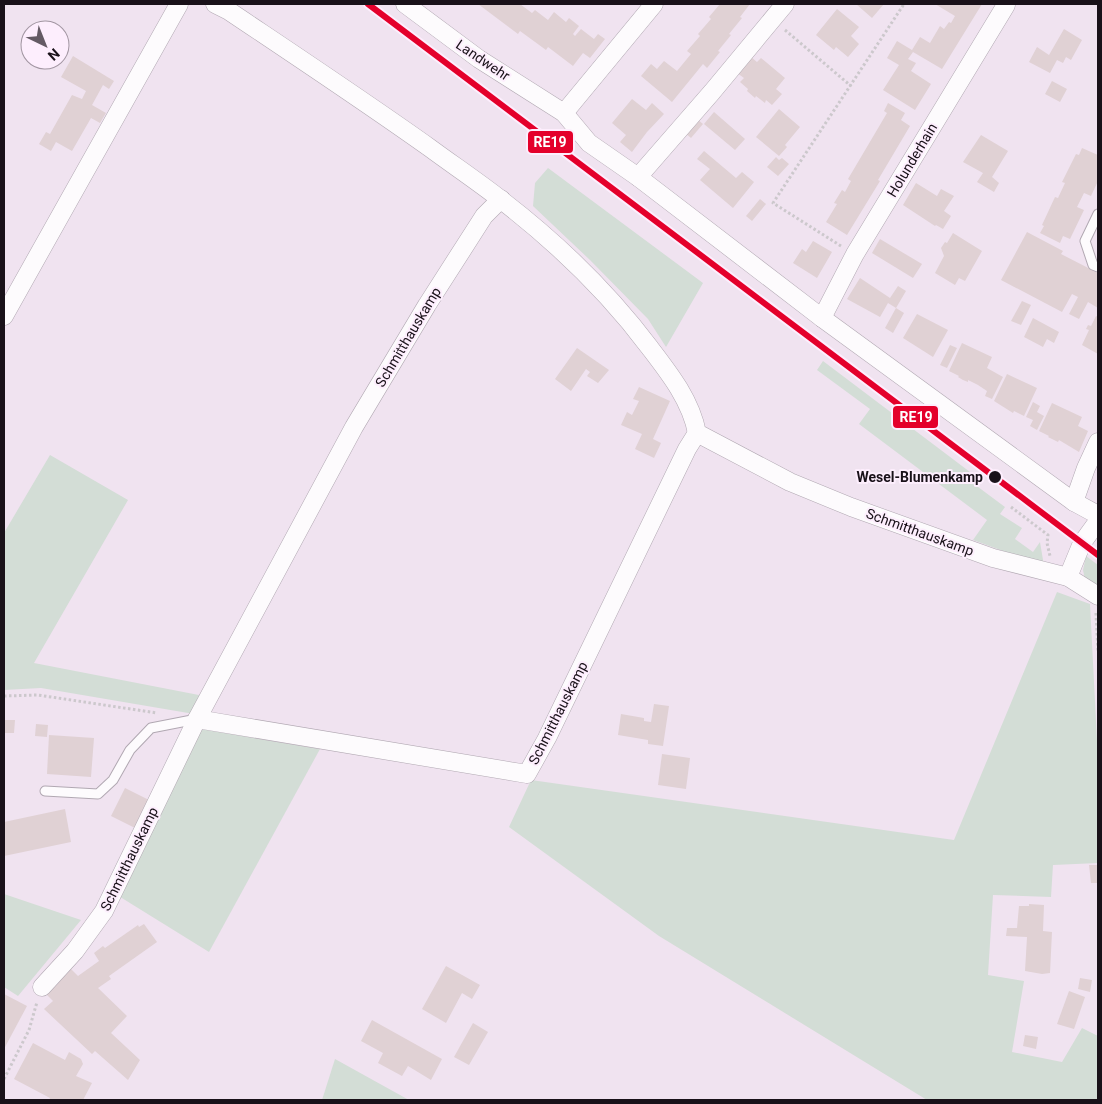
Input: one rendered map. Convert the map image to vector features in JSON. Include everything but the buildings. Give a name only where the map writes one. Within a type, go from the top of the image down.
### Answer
[{"type":"street","points":[[4,316],[179,4]]},
{"type":"street","points":[[215,4],[229,11],[368,103],[501,199],[586,273],[628,318],[684,395],[694,418],[697,433]]},
{"type":"street","name":"Landwehr","points":[[405,4],[479,59],[564,113]]},
{"type":"street","points":[[654,4],[564,113],[589,143],[638,177],[822,318],[1074,502],[1098,516]]},
{"type":"street","points":[[638,177],[712,92],[784,4]]},
{"type":"street","name":"Holunderhain","points":[[822,318],[855,254],[1006,5]]},
{"type":"street","name":"Schmitthauskamp","points":[[42,987],[75,951],[104,911],[197,719],[354,427],[427,305],[484,216],[501,199]]},
{"type":"street","name":"Schmitthauskamp","points":[[197,719],[527,774],[547,738],[686,449],[697,433],[790,482],[851,508],[993,558],[1068,577],[1097,602]]},
{"type":"street","points":[[1074,502],[1098,442]]},
{"type":"street","points":[[1068,577],[1082,543],[1098,521]]},
{"type":"lane","points":[[1098,214],[1085,241],[1093,265],[1098,267]]},
{"type":"lane","points":[[45,791],[98,794],[113,780],[130,750],[150,728],[197,719]]},
{"type":"path","points":[[855,254],[773,203],[904,4]]},
{"type":"path","points":[[772,19],[851,86]]},
{"type":"path","points":[[1011,507],[1048,535],[1047,543]]},
{"type":"path","points":[[1097,602],[1098,652]]},
{"type":"path","points":[[4,696],[38,695],[160,713]]},
{"type":"path","points":[[4,1079],[29,1030],[42,987]]},
{"type":"shaded area","points":[[548,168],[703,283],[666,347],[648,319],[533,206],[535,183]]},
{"type":"shaded area","points":[[823,361],[970,472],[966,478],[1005,507],[1000,514],[1022,528],[1015,539],[1033,552],[1040,542],[1044,566],[973,540],[987,520],[859,424],[870,409],[817,370]]},
{"type":"shaded area","points":[[50,455],[128,500],[34,663],[204,696],[194,714],[41,688],[4,690],[4,533]]},
{"type":"shaded area","points":[[1086,556],[1098,565],[1098,587],[1085,580],[1083,570]]},
{"type":"shaded area","points":[[1057,592],[1090,604],[1098,760],[1098,863],[1053,865],[1051,897],[993,895],[988,975],[1024,981],[1012,1052],[1062,1062],[1082,1028],[1098,1036],[1098,1100],[927,1100],[659,936],[509,827],[531,780],[954,840]]},
{"type":"shaded area","points":[[201,729],[320,749],[209,952],[117,895]]},
{"type":"shaded area","points":[[4,894],[81,920],[18,996],[4,987]]},
{"type":"shaded area","points":[[335,1059],[409,1100],[322,1100]]},
{"type":"transit line","name":"RE19","points":[[368,4],[1098,555]]},
{"type":"place","name":"Wesel-Blumenkamp","points":[[995,477]]}]
